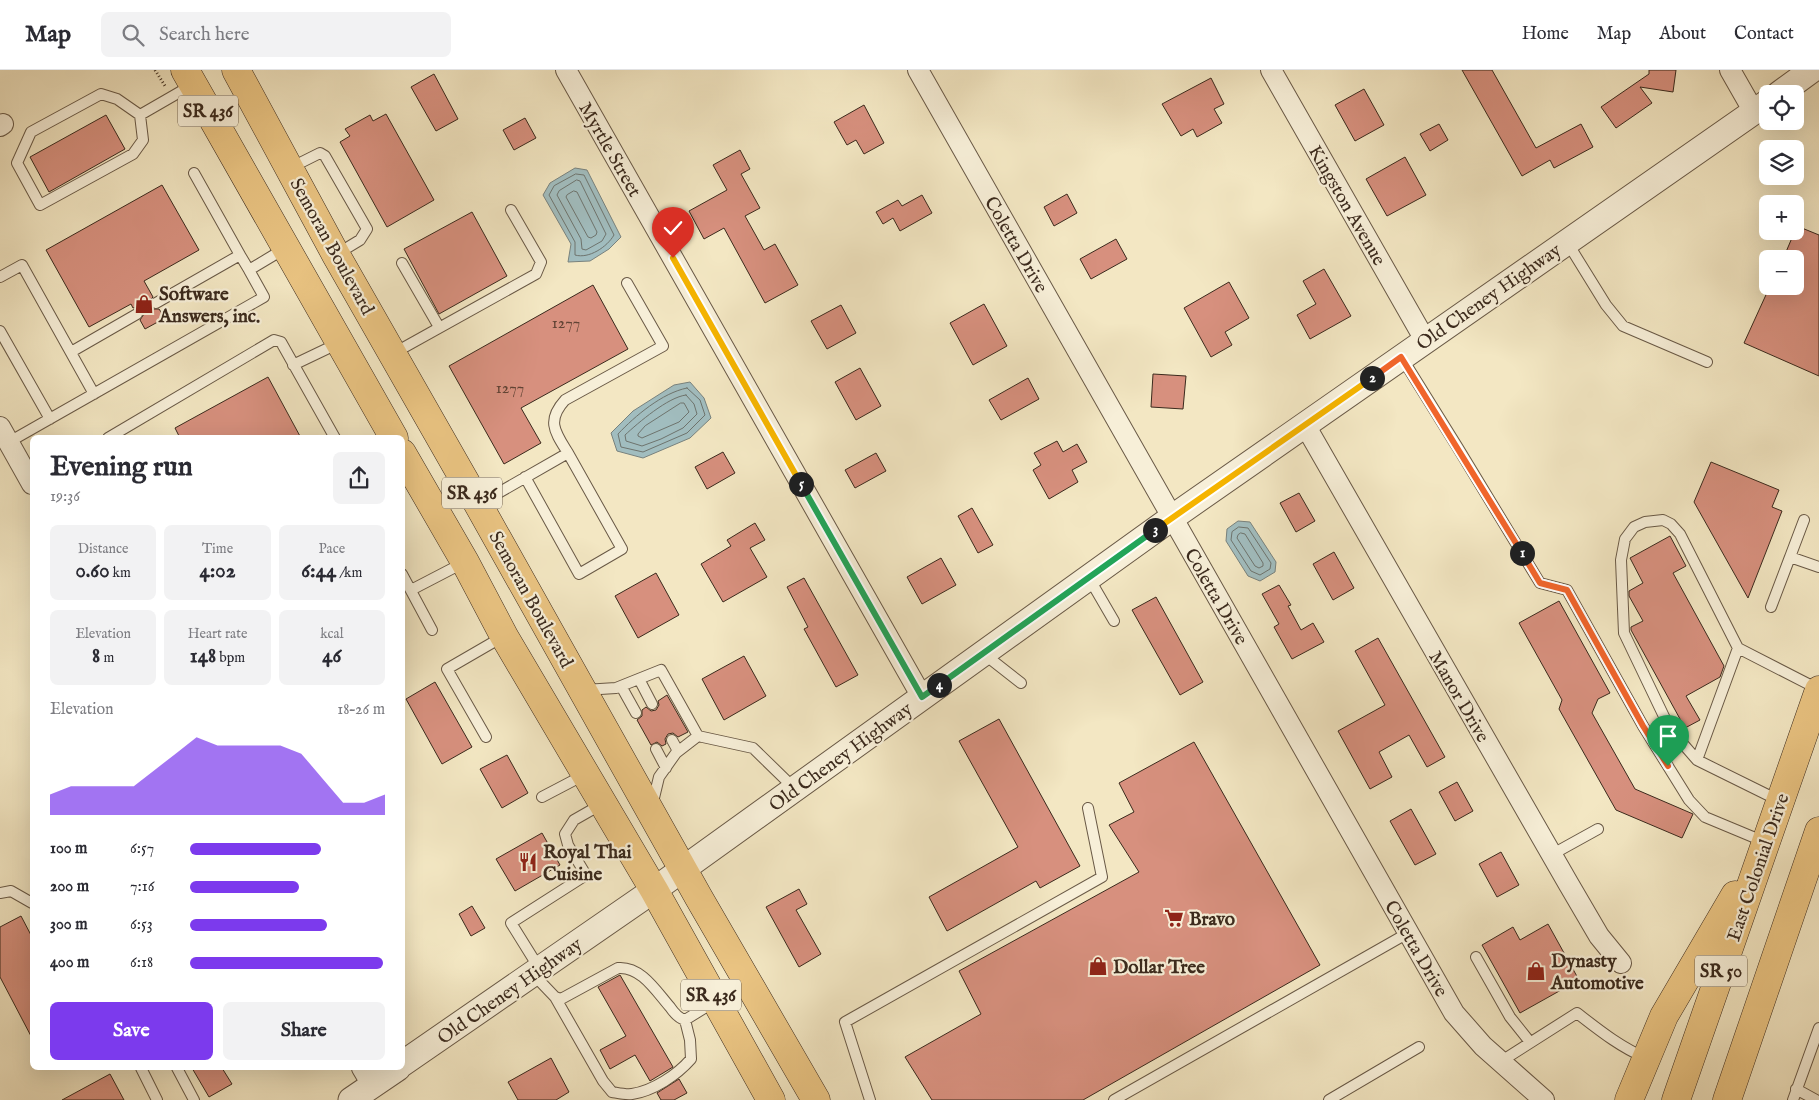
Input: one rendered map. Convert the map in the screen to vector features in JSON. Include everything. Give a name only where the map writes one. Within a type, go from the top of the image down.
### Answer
[{"type":"main road","name":"Semoran Boulevard","points":[[236,70],[336,255],[650,811],[816,1100]]},
{"type":"main road","points":[[198,75],[260,116]]},
{"type":"main road","name":"SR 436","points":[[198,75],[288,252],[392,435]]},
{"type":"main road","points":[[340,342],[373,367],[439,484],[478,504]]},
{"type":"main road","name":"SR 436","points":[[405,458],[465,562],[504,636],[654,890],[771,1100]]},
{"type":"main road","name":"East Colonial Drive","points":[[1676,1100],[1819,690]]},
{"type":"main road","name":"SR 50","points":[[1727,1100],[1819,831]]},
{"type":"main road","points":[[1630,1100],[1664,1016],[1766,842]]},
{"type":"main road","points":[[1738,1100],[1751,1031]]},
{"type":"street","name":"Myrtle Street","points":[[566,70],[922,697]]},
{"type":"street","name":"Coletta Drive","points":[[918,70],[1454,1013],[1483,1046],[1544,1100]]},
{"type":"street","name":"Kingston Avenue","points":[[1271,70],[1425,340]]},
{"type":"street","points":[[1730,70],[1759,105]]},
{"type":"street","points":[[1791,85],[1812,70]]},
{"type":"street","name":"Old Cheney Highway","points":[[405,1062],[654,890],[1173,517],[1566,241],[1759,108]]},
{"type":"street","name":"Manor Drive","points":[[1305,425],[1551,855],[1599,936],[1622,963]]},
{"type":"street","points":[[4,435],[30,476]]},
{"type":"street","points":[[351,1100],[367,1076],[390,1070]]},
{"type":"lane","points":[[140,115],[198,75]]},
{"type":"lane","points":[[102,94],[117,99],[140,115],[143,140],[133,154],[40,205],[17,163],[31,132],[102,94]]},
{"type":"lane","points":[[290,168],[320,153],[325,156],[367,229],[360,240],[336,255]]},
{"type":"lane","points":[[4,435],[50,419],[264,297],[194,173]]},
{"type":"lane","points":[[393,354],[438,327],[536,274],[541,262],[511,210]]},
{"type":"lane","points":[[1566,241],[1606,305],[1623,326],[1707,362]]},
{"type":"lane","points":[[249,270],[274,255],[288,252]]},
{"type":"lane","points":[[156,303],[240,255]]},
{"type":"lane","points":[[402,263],[438,327]]},
{"type":"lane","points":[[0,277],[22,266],[94,394]]},
{"type":"lane","points":[[525,477],[579,574],[622,549],[556,434],[553,419],[565,400],[663,346],[627,283]]},
{"type":"lane","points":[[71,352],[137,314]]},
{"type":"lane","points":[[0,331],[50,419]]},
{"type":"lane","points":[[113,435],[274,340],[281,342],[332,435]]},
{"type":"lane","points":[[293,365],[340,342]]},
{"type":"lane","points":[[1401,357],[1540,583],[1567,590],[1643,726],[1689,800],[1705,817],[1766,842]]},
{"type":"lane","points":[[478,504],[568,453]]},
{"type":"lane","points":[[1780,801],[1697,760],[1670,729],[1624,633],[1621,560],[1625,539],[1634,527],[1645,522],[1663,520],[1671,524],[1680,534],[1738,648],[1819,690]]},
{"type":"lane","points":[[1771,607],[1804,520]]},
{"type":"lane","points":[[1790,556],[1819,567]]},
{"type":"lane","points":[[411,590],[465,562]]},
{"type":"lane","points":[[1089,578],[1114,620]]},
{"type":"lane","points":[[405,579],[432,630]]},
{"type":"lane","points":[[486,737],[447,669],[504,636]]},
{"type":"lane","points":[[1697,760],[1738,648]]},
{"type":"lane","points":[[983,653],[1021,683]]},
{"type":"lane","points":[[583,690],[621,686],[661,670],[698,736],[753,748],[795,789]]},
{"type":"lane","points":[[639,679],[652,704]]},
{"type":"lane","points":[[621,686],[636,713]]},
{"type":"lane","points":[[650,811],[659,777],[678,751],[698,736]]},
{"type":"lane","points":[[672,740],[678,751]]},
{"type":"lane","points":[[656,749],[666,768]]},
{"type":"lane","points":[[542,797],[585,774]]},
{"type":"lane","points":[[602,804],[574,820],[565,834],[568,845],[586,875],[511,923],[536,971],[555,997],[603,1081],[612,1092],[631,1095],[648,1090],[681,1070],[691,1059],[690,1040],[685,1020]]},
{"type":"lane","points":[[870,1100],[845,1022],[1102,877],[1088,808]]},
{"type":"lane","points":[[1551,855],[1598,829]]},
{"type":"lane","points":[[0,892],[11,891],[30,902]]},
{"type":"lane","points":[[1114,1100],[1408,933]]},
{"type":"lane","points":[[1476,957],[1510,1016],[1530,1042]]},
{"type":"lane","points":[[555,997],[561,999],[618,968],[626,967],[645,978],[680,1019],[685,1020],[715,1002]]},
{"type":"lane","points":[[1500,1062],[1577,1013],[1614,1041],[1630,1051],[1647,1058]]},
{"type":"lane","points":[[1793,1100],[1819,1028]]},
{"type":"lane","points":[[1329,1100],[1419,1047]]},
{"type":"lane","points":[[142,1070],[157,1100]]},
{"type":"lane","points":[[178,1070],[194,1100]]},
{"type":"lane","points":[[1796,1089],[1816,1100]]},
{"type":"water","points":[[575,168],[587,170],[621,237],[609,249],[590,261],[568,262],[571,244],[543,195],[550,183]]},
{"type":"water","points":[[690,382],[704,398],[711,418],[690,438],[643,458],[617,451],[611,433],[633,411],[674,385]]},
{"type":"water","points":[[1238,521],[1250,522],[1276,562],[1275,572],[1260,581],[1248,576],[1226,541],[1227,529]]},
{"type":"building","points":[[1462,70],[1492,70],[1536,148],[1581,124],[1593,147],[1554,168],[1550,160],[1522,176]]},
{"type":"building","points":[[1649,70],[1676,70],[1673,92],[1640,87],[1652,103],[1616,128],[1601,107],[1649,74]]},
{"type":"building","points":[[434,74],[458,119],[436,131],[411,87]]},
{"type":"building","points":[[1211,78],[1224,104],[1214,109],[1222,123],[1197,137],[1193,129],[1181,136],[1162,104]]},
{"type":"building","points":[[1364,89],[1384,125],[1355,141],[1335,105]]},
{"type":"building","points":[[864,105],[884,143],[864,154],[856,140],[847,145],[834,122]]},
{"type":"building","points":[[386,114],[434,200],[387,227],[340,142],[350,136],[345,129],[370,115],[373,121]]},
{"type":"building","points":[[106,115],[125,149],[49,192],[30,157]]},
{"type":"building","points":[[525,118],[536,138],[514,150],[503,130]]},
{"type":"building","points":[[1439,124],[1448,140],[1430,151],[1420,134]]},
{"type":"building","points":[[740,150],[750,169],[741,174],[760,208],[745,216],[764,250],[775,244],[798,285],[765,303],[724,228],[704,239],[689,211],[727,190],[713,165]]},
{"type":"building","points":[[1405,157],[1426,195],[1387,216],[1366,179]]},
{"type":"building","points":[[162,185],[199,250],[144,281],[153,297],[150,300],[150,306],[153,309],[159,309],[165,318],[145,329],[140,320],[144,314],[143,310],[137,307],[133,308],[131,304],[89,327],[46,250]]},
{"type":"building","points":[[1067,194],[1077,213],[1054,226],[1044,207]]},
{"type":"building","points":[[922,195],[932,213],[900,231],[893,218],[883,224],[876,212],[898,200],[902,206]]},
{"type":"building","points":[[472,212],[507,276],[439,314],[404,249]]},
{"type":"building","points":[[1804,229],[1819,235],[1819,376],[1744,343],[1766,295],[1804,295],[1804,250],[1787,250],[1791,240],[1804,240]]},
{"type":"building","points":[[1116,239],[1127,259],[1091,279],[1080,259]]},
{"type":"building","points":[[1324,269],[1351,316],[1310,339],[1297,315],[1316,304],[1303,281]]},
{"type":"building","points":[[1229,282],[1249,318],[1225,332],[1232,345],[1211,357],[1184,308]]},
{"type":"building","points":[[593,285],[628,349],[521,408],[541,443],[504,464],[449,366]]},
{"type":"building","points":[[984,304],[1007,346],[973,365],[950,323]]},
{"type":"building","points":[[841,305],[856,333],[827,349],[811,321]]},
{"type":"building","points":[[860,368],[881,406],[856,420],[835,382]]},
{"type":"building","points":[[1153,374],[1186,376],[1183,409],[1151,407]]},
{"type":"building","points":[[268,377],[299,435],[178,435],[175,428]]},
{"type":"building","points":[[1028,378],[1039,399],[1001,420],[989,400]]},
{"type":"building","points":[[1057,441],[1063,452],[1077,444],[1087,462],[1072,470],[1078,482],[1049,499],[1033,470],[1041,465],[1034,453]]},
{"type":"building","points":[[723,452],[735,473],[707,489],[695,467]]},
{"type":"building","points":[[876,453],[886,471],[855,488],[845,470]]},
{"type":"building","points":[[1711,462],[1779,490],[1772,507],[1782,511],[1748,598],[1694,502]]},
{"type":"building","points":[[1299,493],[1315,521],[1296,532],[1280,503]]},
{"type":"building","points":[[972,508],[993,545],[978,553],[958,516]]},
{"type":"building","points":[[755,523],[765,540],[750,548],[767,577],[723,602],[701,564],[731,546],[727,540]]},
{"type":"building","points":[[1670,536],[1686,566],[1673,573],[1724,666],[1720,677],[1686,696],[1700,720],[1685,728],[1631,630],[1631,627],[1643,621],[1629,596],[1629,591],[1643,583],[1630,558]]},
{"type":"building","points":[[1334,552],[1354,588],[1333,600],[1313,564]]},
{"type":"building","points":[[941,558],[956,585],[922,604],[907,577]]},
{"type":"building","points":[[656,573],[679,615],[638,638],[615,596]]},
{"type":"building","points":[[804,578],[858,675],[836,687],[804,629],[808,627],[787,587]]},
{"type":"building","points":[[1279,585],[1291,605],[1288,606],[1301,630],[1313,623],[1324,642],[1292,659],[1274,627],[1279,624],[1262,594]]},
{"type":"building","points":[[1156,597],[1203,682],[1180,695],[1132,610]]},
{"type":"building","points":[[1559,601],[1610,693],[1598,699],[1592,713],[1635,789],[1693,814],[1682,838],[1616,810],[1559,709],[1562,700],[1519,623]]},
{"type":"building","points":[[1378,638],[1445,757],[1427,767],[1409,735],[1379,752],[1392,777],[1370,789],[1338,731],[1385,705],[1355,651]]},
{"type":"building","points":[[744,656],[766,696],[724,720],[702,679]]},
{"type":"building","points":[[435,682],[472,747],[442,764],[406,699]]},
{"type":"building","points":[[667,695],[688,732],[678,737],[673,733],[668,734],[665,739],[666,744],[662,746],[657,742],[651,745],[637,720],[642,716],[642,710],[646,707],[651,711],[656,710],[659,705],[658,701]]},
{"type":"building","points":[[999,719],[1080,866],[1040,888],[1036,881],[947,931],[929,897],[1018,847],[959,741]]},
{"type":"building","name":"Bravo","points":[[1194,742],[1320,965],[1083,1100],[932,1100],[905,1057],[981,1014],[959,971],[1139,872],[1109,825],[1134,812],[1119,783]]},
{"type":"building","points":[[507,755],[528,793],[502,808],[480,769]]},
{"type":"building","points":[[1457,782],[1473,811],[1455,821],[1439,792]]},
{"type":"building","points":[[1411,809],[1436,854],[1415,865],[1390,821]]},
{"type":"building","name":"Royal Thai Cuisine","points":[[542,833],[560,865],[515,891],[496,859]]},
{"type":"building","points":[[1501,852],[1519,885],[1497,897],[1479,864]]},
{"type":"building","points":[[799,889],[807,904],[796,910],[821,954],[799,967],[766,907]]},
{"type":"building","points":[[472,906],[485,928],[471,936],[459,914]]},
{"type":"building","points":[[21,916],[30,933],[30,1034],[0,977],[0,927]]},
{"type":"building","points":[[1548,924],[1579,980],[1520,1013],[1482,945],[1513,927],[1520,940]]},
{"type":"building","points":[[620,975],[673,1067],[650,1081],[635,1055],[610,1069],[600,1050],[626,1036],[598,987]]},
{"type":"building","points":[[551,1058],[569,1092],[556,1100],[518,1100],[508,1082]]},
{"type":"building","points":[[193,1070],[223,1070],[232,1084],[209,1097]]},
{"type":"building","points":[[110,1074],[124,1100],[62,1100]]},
{"type":"building","points":[[679,1079],[687,1093],[674,1100],[661,1100],[657,1093]]},
{"type":"place","name":"Software Answers, inc.","points":[[144,304]]},
{"type":"place","name":"Royal Thai Cuisine","points":[[528,862]]},
{"type":"place","name":"Bravo","points":[[1174,918]]},
{"type":"place","name":"Dollar Tree","points":[[1098,966]]},
{"type":"place","name":"Dynasty Automotive","points":[[1536,971]]},
{"type":"route","points":[[673,258],[922,697],[1401,357],[1540,583],[1567,590],[1643,726],[1668,766]]}]
